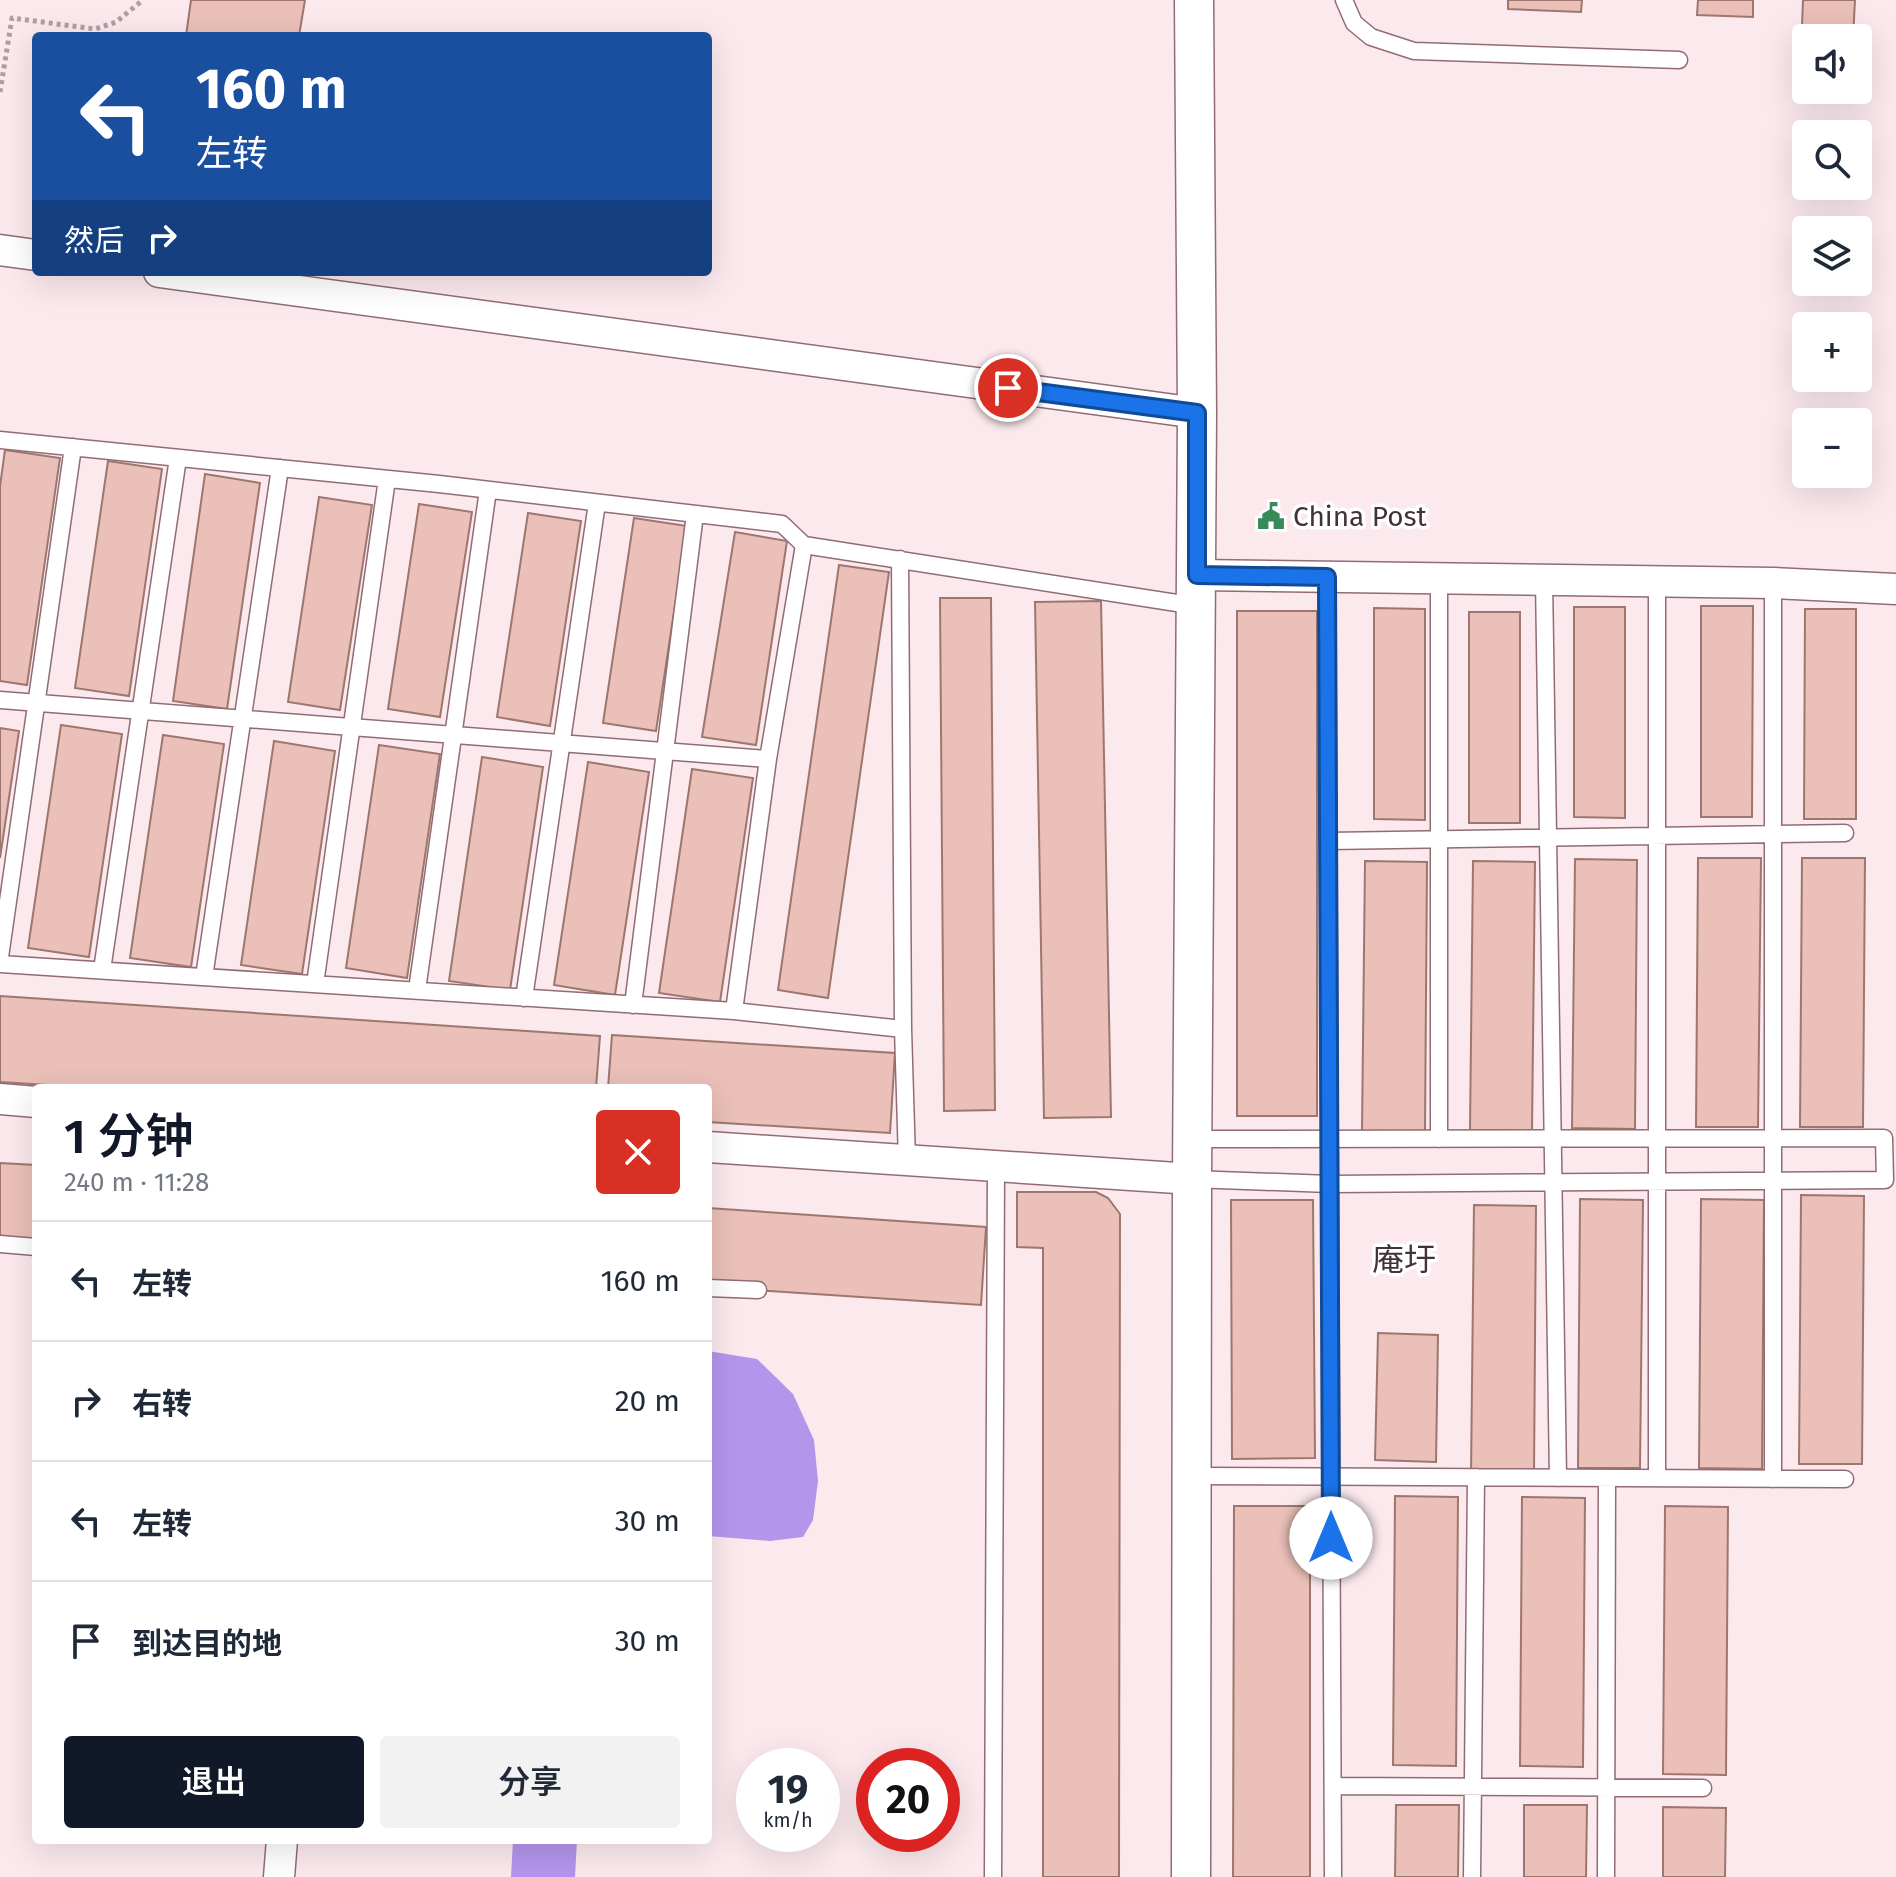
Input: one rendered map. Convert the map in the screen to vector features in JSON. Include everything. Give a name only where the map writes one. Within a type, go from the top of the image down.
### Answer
[{"type":"street","points":[[1191,1877],[1197,413],[1194,0]]},
{"type":"street","points":[[0,250],[32,254]]},
{"type":"street","points":[[188,276],[1197,413]]},
{"type":"street","points":[[1196,590],[1327,577],[1773,583],[1896,589]]},
{"type":"street","points":[[0,1099],[32,1102]]},
{"type":"street","points":[[712,1147],[1192,1179]]},
{"type":"street","points":[[279,1877],[282,1844]]},
{"type":"lane","points":[[1344,0],[1354,23],[1371,37],[1414,51],[1679,60]]},
{"type":"lane","points":[[0,440],[387,479],[782,524],[804,545],[900,559],[1196,590]]},
{"type":"lane","points":[[0,957],[73,447]]},
{"type":"lane","points":[[102,970],[178,458]]},
{"type":"lane","points":[[204,977],[280,468]]},
{"type":"lane","points":[[315,984],[387,479]]},
{"type":"lane","points":[[417,990],[488,490]]},
{"type":"lane","points":[[524,998],[597,503]]},
{"type":"lane","points":[[633,1005],[695,514]]},
{"type":"lane","points":[[734,1011],[768,759],[804,545]]},
{"type":"lane","points":[[900,559],[903,1029],[907,1161]]},
{"type":"lane","points":[[1327,577],[1333,1877]]},
{"type":"lane","points":[[1439,578],[1439,1139]]},
{"type":"lane","points":[[1544,580],[1558,1478]]},
{"type":"lane","points":[[1657,581],[1657,1478]]},
{"type":"lane","points":[[1773,583],[1773,1479]]},
{"type":"lane","points":[[0,700],[768,759]]},
{"type":"lane","points":[[1328,841],[1845,833]]},
{"type":"lane","points":[[0,964],[734,1011],[903,1029]]},
{"type":"lane","points":[[1192,1179],[1330,1184],[1885,1180],[1884,1138],[1193,1139]]},
{"type":"lane","points":[[993,1877],[996,1167]]},
{"type":"lane","points":[[0,1244],[32,1247]]},
{"type":"lane","points":[[712,1288],[758,1290]]},
{"type":"lane","points":[[1192,1476],[1845,1479]]},
{"type":"lane","points":[[1472,1877],[1476,1477]]},
{"type":"lane","points":[[1606,1877],[1607,1478]]},
{"type":"lane","points":[[1333,1786],[1703,1788]]},
{"type":"path","points":[[0,92],[12,18],[95,29],[116,22],[143,0]]},
{"type":"shaded area","points":[[712,1352],[757,1359],[793,1394],[814,1440],[818,1481],[813,1520],[803,1537],[770,1541],[712,1536]]},
{"type":"shaded area","points":[[513,1844],[577,1844],[575,1877],[511,1877]]},
{"type":"building","points":[[191,0],[305,0],[300,32],[187,32]]},
{"type":"building","points":[[1508,0],[1582,0],[1581,12],[1508,9]]},
{"type":"building","points":[[1698,0],[1753,0],[1753,17],[1697,15]]},
{"type":"building","points":[[1803,0],[1855,0],[1854,24],[1802,24]]},
{"type":"building","points":[[5,450],[60,458],[27,685],[0,681],[0,486]]},
{"type":"building","points":[[108,461],[162,469],[129,696],[75,688]]},
{"type":"building","points":[[205,474],[260,483],[227,709],[173,701]]},
{"type":"building","points":[[319,497],[372,505],[340,710],[288,702]]},
{"type":"building","points":[[419,504],[472,512],[440,717],[388,709]]},
{"type":"building","points":[[528,513],[581,521],[550,726],[497,717]]},
{"type":"building","points":[[634,518],[687,526],[656,731],[603,723]]},
{"type":"building","points":[[735,532],[787,541],[756,745],[702,737]]},
{"type":"building","points":[[839,565],[889,572],[828,998],[778,990]]},
{"type":"building","points":[[940,598],[991,598],[995,1110],[944,1111]]},
{"type":"building","points":[[1101,601],[1111,1117],[1044,1118],[1035,602]]},
{"type":"building","points":[[1701,606],[1753,606],[1752,817],[1701,817]]},
{"type":"building","points":[[1574,607],[1625,607],[1625,818],[1574,817]]},
{"type":"building","points":[[1374,608],[1425,609],[1425,820],[1374,819]]},
{"type":"building","points":[[1805,609],[1856,609],[1856,819],[1804,819]]},
{"type":"building","points":[[1237,611],[1317,611],[1317,1116],[1237,1116]]},
{"type":"building","points":[[1469,612],[1520,612],[1520,823],[1469,823]]},
{"type":"building","points":[[61,725],[122,734],[89,957],[28,948]]},
{"type":"building","points":[[0,728],[19,731],[0,858]]},
{"type":"building","points":[[163,735],[224,744],[191,967],[130,958]]},
{"type":"building","points":[[274,741],[335,751],[302,974],[241,965]]},
{"type":"building","points":[[379,745],[440,754],[407,978],[346,968]]},
{"type":"building","points":[[482,757],[543,767],[510,990],[449,981]]},
{"type":"building","points":[[588,762],[649,772],[615,995],[554,985]]},
{"type":"building","points":[[692,769],[753,778],[720,1002],[659,993]]},
{"type":"building","points":[[1698,858],[1761,858],[1758,1127],[1696,1127]]},
{"type":"building","points":[[1802,858],[1865,858],[1863,1127],[1800,1127]]},
{"type":"building","points":[[1575,859],[1637,860],[1635,1129],[1572,1128]]},
{"type":"building","points":[[1365,861],[1427,862],[1425,1131],[1362,1131]]},
{"type":"building","points":[[1473,861],[1535,862],[1532,1131],[1470,1130]]},
{"type":"building","points":[[0,996],[600,1036],[596,1084],[0,1082]]},
{"type":"building","points":[[612,1035],[895,1053],[890,1133],[712,1122],[712,1084],[608,1084]]},
{"type":"building","points":[[0,1163],[32,1165],[32,1239],[0,1237]]},
{"type":"building","points":[[1017,1192],[1096,1192],[1108,1198],[1120,1214],[1119,1877],[1043,1877],[1043,1248],[1017,1247]]},
{"type":"building","points":[[1801,1195],[1864,1196],[1862,1464],[1799,1464]]},
{"type":"building","points":[[1580,1199],[1643,1200],[1640,1468],[1578,1468]]},
{"type":"building","points":[[1701,1199],[1764,1200],[1762,1469],[1699,1468]]},
{"type":"building","points":[[1231,1200],[1313,1200],[1315,1458],[1232,1459]]},
{"type":"building","points":[[1474,1205],[1536,1206],[1534,1474],[1471,1474]]},
{"type":"building","points":[[712,1208],[986,1227],[981,1305],[712,1287]]},
{"type":"building","points":[[1378,1333],[1438,1335],[1436,1462],[1375,1460]]},
{"type":"building","points":[[1395,1496],[1458,1497],[1456,1766],[1393,1765]]},
{"type":"building","points":[[1522,1497],[1585,1498],[1583,1767],[1520,1766]]},
{"type":"building","points":[[1234,1506],[1310,1506],[1310,1877],[1233,1877]]},
{"type":"building","points":[[1665,1506],[1728,1507],[1726,1775],[1663,1774]]},
{"type":"building","points":[[1396,1805],[1459,1805],[1458,1877],[1395,1877]]},
{"type":"building","points":[[1524,1805],[1587,1805],[1586,1877],[1524,1877]]},
{"type":"building","points":[[1663,1807],[1726,1808],[1725,1877],[1663,1877]]},
{"type":"place","name":"China Post","points":[[1271,516]]},
{"type":"district","name":"庵圩","points":[[1404,1260]]},
{"type":"route","points":[[1008,388],[1197,413],[1197,575],[1327,577],[1331,1538]]}]
